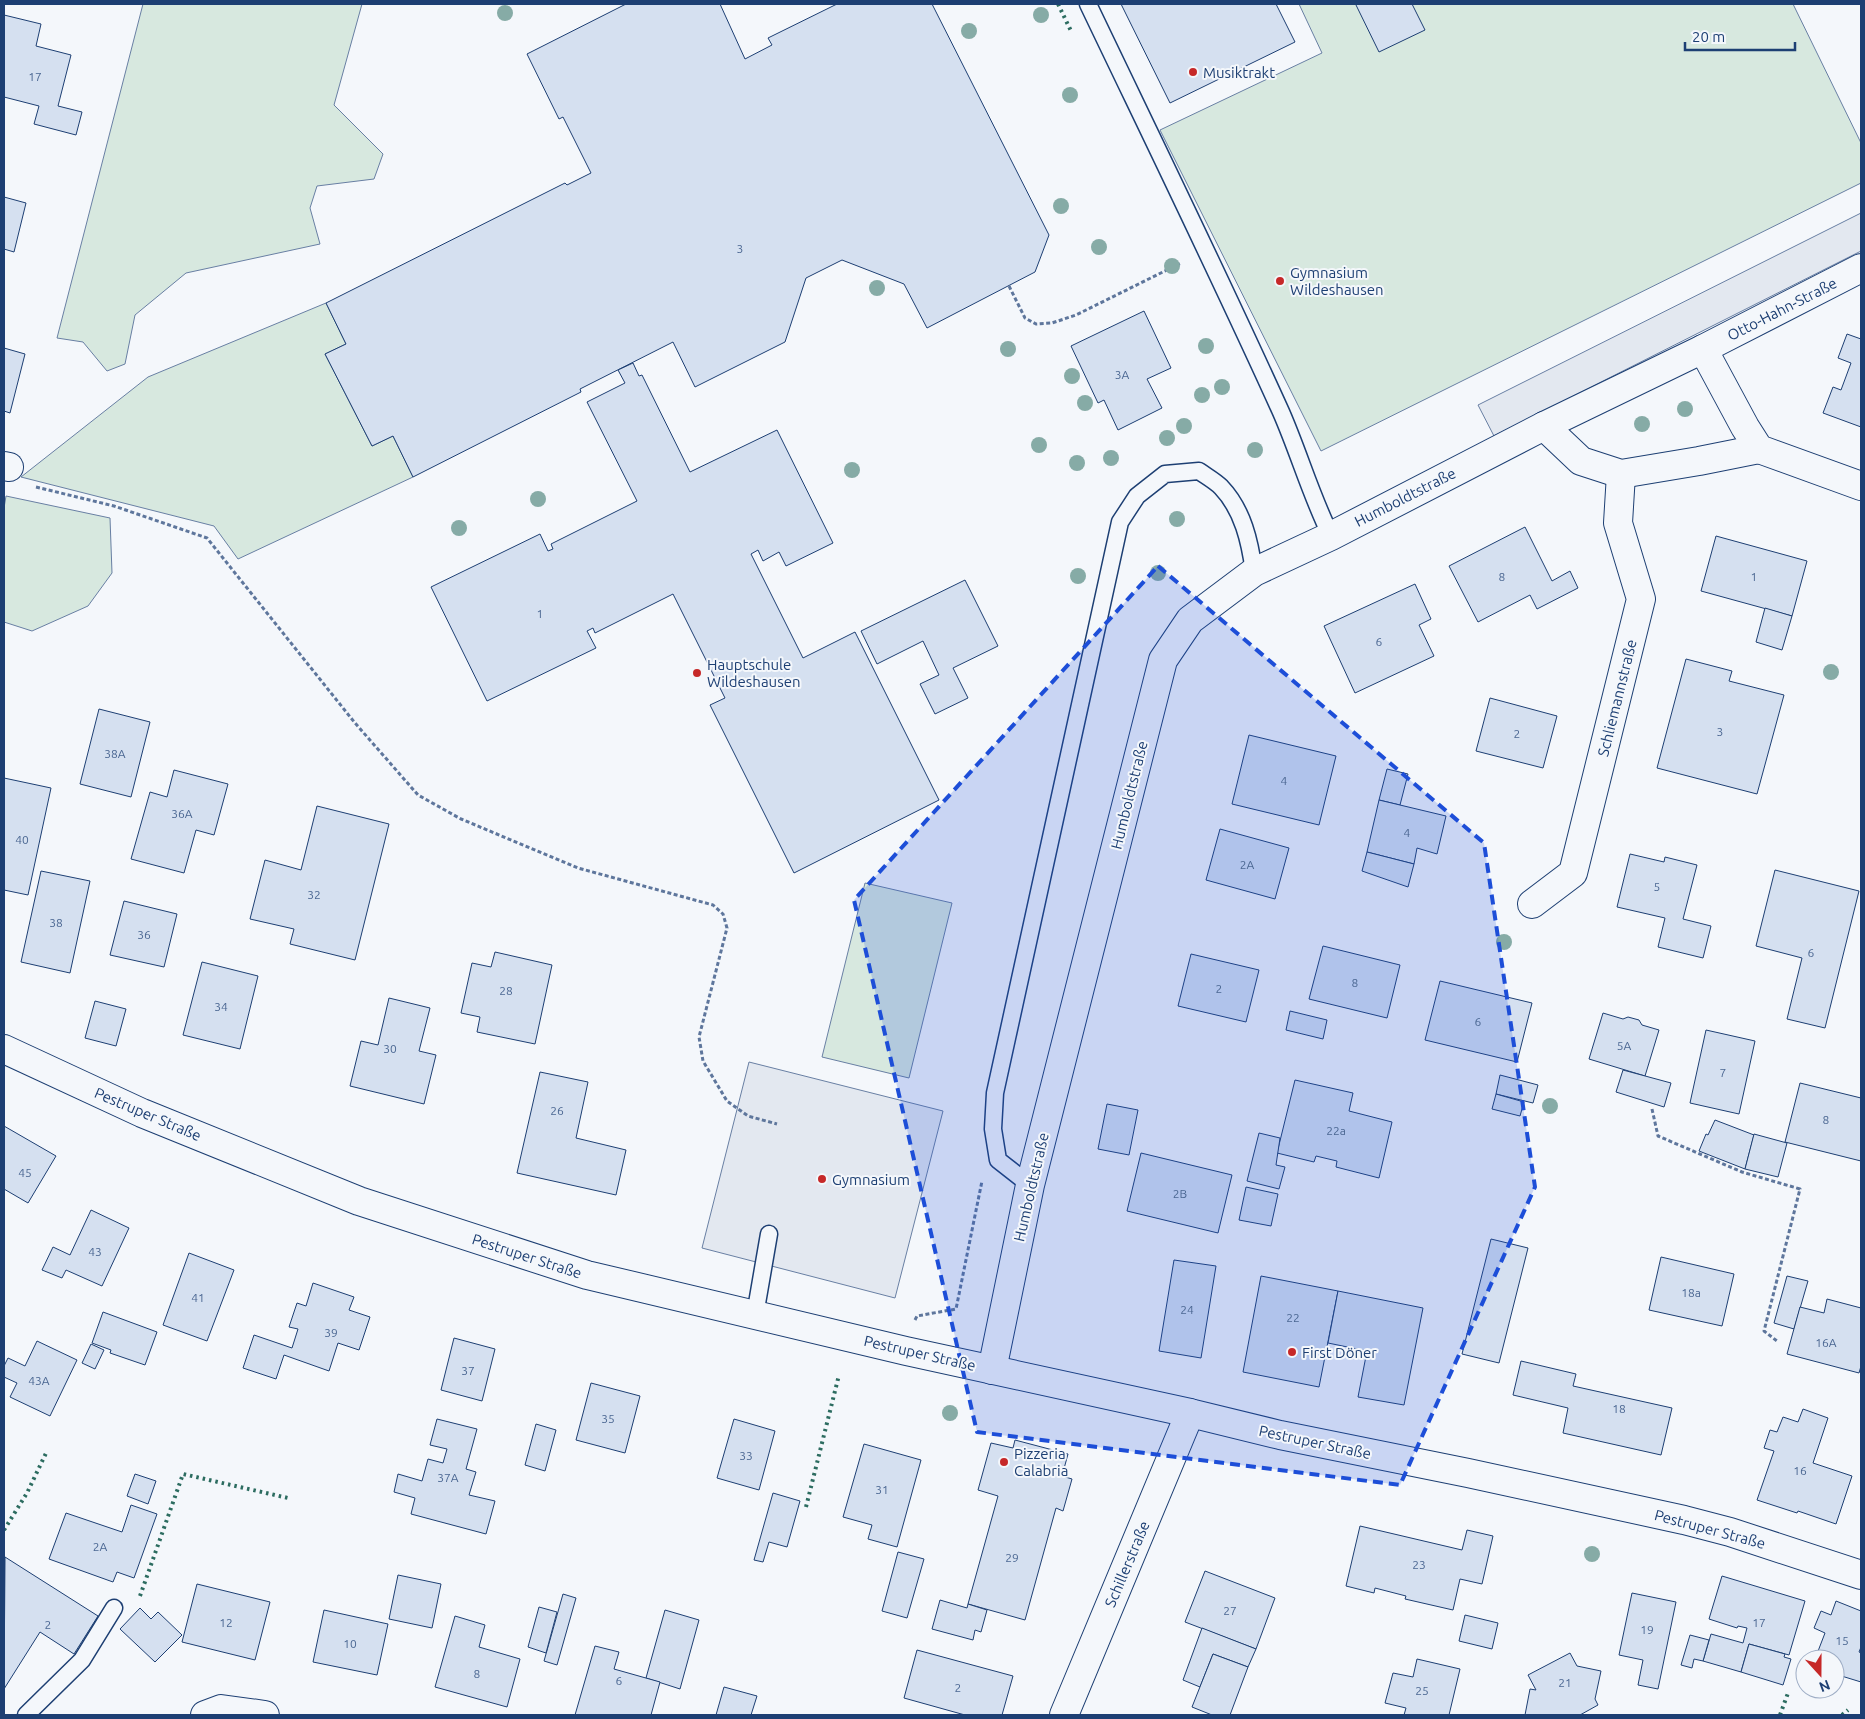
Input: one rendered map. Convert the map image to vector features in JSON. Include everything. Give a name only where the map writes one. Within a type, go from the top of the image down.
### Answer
[{"type":"street","name":"Otto-Hahn-Straße","points":[[1703,349],[1861,268]]},
{"type":"street","name":"Humboldtstraße","points":[[992,1370],[1030,1185],[1163,660],[1190,620],[1254,572],[1331,536],[1544,426],[1703,349]]},
{"type":"street","points":[[1703,349],[1759,449]]},
{"type":"street","points":[[1544,426],[1581,461],[1621,474],[1759,449],[1861,486]]},
{"type":"street","name":"Schliemannstraße","points":[[1532,904],[1574,873],[1641,599],[1618,523],[1621,474]]},
{"type":"street","name":"Pestruper Straße","points":[[4,1049],[142,1113],[359,1200],[587,1275],[906,1351],[1190,1413],[1280,1435],[1468,1472],[1684,1520],[1730,1532],[1861,1575]]},
{"type":"street","name":"Schillerstraße","points":[[1064,1715],[1190,1413]]},
{"type":"street","points":[[205,1715],[221,1709],[265,1715]]},
{"type":"lane","points":[[1088,4],[1206,250],[1282,415],[1317,508],[1331,536]]},
{"type":"lane","points":[[1030,1185],[998,1160],[992,1129],[995,1093],[1120,522],[1137,496],[1165,474],[1200,471],[1220,487],[1236,506],[1251,546],[1254,572]]},
{"type":"lane","points":[[755,1315],[769,1234]]},
{"type":"lane","points":[[26,1715],[82,1660],[114,1608]]},
{"type":"path","points":[[1009,286],[1025,318],[1036,324],[1052,323],[1076,315],[1206,250]]},
{"type":"path","points":[[6,466],[20,483],[114,506],[207,538],[355,723],[418,794],[461,819],[578,868],[713,905],[723,914],[727,928],[699,1037],[704,1060],[727,1101],[748,1116],[777,1124]]},
{"type":"path","points":[[1652,1109],[1658,1136],[1742,1172],[1800,1189],[1764,1331],[1777,1340]]},
{"type":"path","points":[[906,1351],[917,1316],[956,1309],[992,1129]]},
{"type":"highlighted area","points":[[1158,566],[1484,843],[1535,1187],[1400,1485],[977,1432],[854,900]]},
{"type":"shaded area","points":[[143,4],[362,4],[334,105],[383,154],[374,179],[317,186],[310,208],[320,244],[186,273],[135,315],[125,364],[107,371],[83,342],[57,338]]},
{"type":"shaded area","points":[[1299,4],[1793,4],[1861,143],[1861,183],[1321,451],[1160,130],[1322,53]]},
{"type":"shaded area","points":[[1861,213],[1861,251],[1494,436],[1478,405]]},
{"type":"shaded area","points":[[326,303],[346,344],[325,354],[372,446],[393,436],[413,477],[238,559],[214,526],[21,477],[148,377]]},
{"type":"shaded area","points":[[6,496],[110,518],[112,573],[88,606],[32,631],[4,622],[4,508]]},
{"type":"shaded area","points":[[865,883],[952,903],[909,1078],[822,1057]]},
{"type":"shaded area","name":"Gymnasium","points":[[749,1062],[943,1111],[895,1298],[702,1248]]},
{"type":"building","points":[[626,4],[720,4],[745,59],[772,45],[768,38],[837,4],[932,4],[1049,235],[1035,272],[927,328],[904,284],[842,260],[806,278],[785,342],[695,387],[673,342],[580,389],[581,392],[413,477],[393,436],[372,446],[325,354],[346,344],[326,303],[565,183],[567,185],[591,173],[563,117],[559,119],[527,54]]},
{"type":"building","name":"Musiktrakt","points":[[1121,4],[1276,4],[1295,42],[1170,103]]},
{"type":"building","points":[[1357,4],[1412,4],[1425,30],[1379,52]]},
{"type":"building","points":[[4,15],[41,24],[36,46],[71,55],[58,106],[82,112],[76,135],[34,124],[39,106],[4,97]]},
{"type":"building","points":[[4,197],[26,203],[14,252],[4,249]]},
{"type":"building","points":[[1144,311],[1171,368],[1147,379],[1162,408],[1118,430],[1104,400],[1098,403],[1071,346]]},
{"type":"building","points":[[1847,334],[1861,339],[1861,427],[1823,413],[1833,387],[1841,390],[1851,363],[1838,358]]},
{"type":"building","points":[[4,348],[25,354],[10,413],[4,411]]},
{"type":"building","points":[[633,363],[639,376],[642,375],[690,472],[777,430],[833,543],[786,566],[779,552],[763,561],[758,550],[751,554],[803,658],[855,632],[939,800],[794,873],[710,705],[725,698],[673,594],[595,633],[593,628],[587,631],[596,648],[487,701],[431,587],[540,534],[548,551],[553,549],[551,544],[637,501],[587,402],[625,383],[618,370]]},
{"type":"building","points":[[1525,527],[1552,581],[1570,571],[1578,588],[1537,609],[1530,595],[1478,622],[1449,566]]},
{"type":"building","points":[[1716,536],[1807,561],[1792,616],[1701,591]]},
{"type":"building","points":[[965,580],[998,646],[953,668],[968,698],[935,714],[920,684],[939,675],[923,641],[877,664],[861,631]]},
{"type":"building","points":[[1415,584],[1431,619],[1419,625],[1434,656],[1355,693],[1324,626]]},
{"type":"building","points":[[1765,608],[1792,616],[1782,650],[1756,642]]},
{"type":"building","points":[[1686,659],[1732,671],[1729,681],[1784,695],[1757,794],[1657,768]]},
{"type":"building","points":[[1490,698],[1557,716],[1543,768],[1476,751]]},
{"type":"building","points":[[99,709],[150,722],[131,797],[80,784]]},
{"type":"building","points":[[1249,735],[1336,756],[1319,825],[1232,804]]},
{"type":"building","points":[[1387,769],[1408,774],[1400,805],[1379,800]]},
{"type":"building","points":[[174,770],[228,784],[214,835],[196,830],[184,873],[131,859],[150,792],[167,797]]},
{"type":"building","points":[[4,778],[51,788],[28,895],[4,890]]},
{"type":"building","points":[[1379,800],[1446,816],[1437,854],[1417,848],[1414,864],[1367,852]]},
{"type":"building","points":[[317,806],[389,824],[355,960],[290,944],[294,929],[250,919],[265,860],[301,870]]},
{"type":"building","points":[[1220,829],[1289,848],[1275,899],[1206,880]]},
{"type":"building","points":[[1367,852],[1414,864],[1408,887],[1362,871]]},
{"type":"building","points":[[1630,854],[1664,862],[1665,857],[1697,865],[1683,919],[1711,926],[1703,958],[1658,947],[1665,918],[1617,907]]},
{"type":"building","points":[[1775,870],[1859,891],[1825,1028],[1787,1019],[1802,958],[1756,946]]},
{"type":"building","points":[[41,871],[90,881],[70,973],[21,962]]},
{"type":"building","points":[[124,901],[177,914],[164,967],[110,955]]},
{"type":"building","points":[[1323,946],[1400,965],[1387,1018],[1309,999]]},
{"type":"building","points":[[495,952],[552,965],[535,1044],[477,1032],[480,1017],[461,1013],[472,963],[491,967]]},
{"type":"building","points":[[1191,954],[1259,970],[1246,1022],[1178,1006]]},
{"type":"building","points":[[202,962],[258,976],[240,1049],[183,1035]]},
{"type":"building","points":[[1440,981],[1532,1003],[1517,1062],[1425,1040]]},
{"type":"building","points":[[389,998],[430,1008],[419,1051],[436,1055],[424,1104],[350,1086],[361,1041],[378,1045]]},
{"type":"building","points":[[95,1001],[126,1009],[116,1046],[85,1038]]},
{"type":"building","points":[[1290,1011],[1327,1020],[1323,1039],[1286,1030]]},
{"type":"building","points":[[1603,1013],[1623,1019],[1628,1017],[1639,1020],[1642,1025],[1659,1030],[1645,1076],[1589,1059]]},
{"type":"building","points":[[1706,1030],[1755,1041],[1739,1114],[1690,1103]]},
{"type":"building","points":[[1623,1070],[1671,1083],[1664,1107],[1616,1092]]},
{"type":"building","points":[[540,1072],[588,1082],[576,1138],[626,1150],[616,1195],[517,1173]]},
{"type":"building","points":[[1500,1075],[1538,1085],[1533,1103],[1496,1094]]},
{"type":"building","points":[[1295,1080],[1353,1093],[1349,1111],[1392,1122],[1379,1178],[1336,1167],[1337,1161],[1316,1156],[1314,1162],[1277,1153]]},
{"type":"building","points":[[1800,1083],[1861,1098],[1861,1161],[1785,1142]]},
{"type":"building","points":[[1496,1094],[1524,1102],[1520,1116],[1492,1109]]},
{"type":"building","points":[[1107,1104],[1138,1110],[1129,1155],[1098,1149]]},
{"type":"building","points":[[1715,1120],[1754,1135],[1745,1169],[1699,1151],[1706,1134],[1708,1135]]},
{"type":"building","points":[[4,1126],[56,1156],[28,1203],[4,1189]]},
{"type":"building","points":[[1259,1133],[1280,1138],[1276,1165],[1285,1167],[1279,1189],[1247,1181]]},
{"type":"building","points":[[1754,1134],[1787,1143],[1778,1177],[1745,1169]]},
{"type":"building","points":[[1141,1153],[1232,1175],[1218,1233],[1127,1211]]},
{"type":"building","points":[[1246,1187],[1278,1194],[1271,1226],[1239,1220]]},
{"type":"building","points":[[91,1210],[129,1228],[102,1286],[66,1270],[62,1278],[42,1270],[53,1247],[70,1255]]},
{"type":"building","points":[[1491,1239],[1528,1248],[1499,1363],[1462,1354]]},
{"type":"building","points":[[189,1253],[234,1270],[207,1341],[163,1325]]},
{"type":"building","points":[[1661,1257],[1734,1274],[1722,1326],[1649,1310]]},
{"type":"building","points":[[1174,1260],[1216,1266],[1201,1358],[1159,1351]]},
{"type":"building","points":[[1261,1276],[1338,1291],[1319,1387],[1243,1372]]},
{"type":"building","points":[[1787,1276],[1808,1281],[1794,1329],[1774,1323]]},
{"type":"building","points":[[313,1283],[354,1297],[349,1310],[370,1317],[359,1350],[338,1343],[329,1371],[284,1355],[276,1379],[243,1368],[254,1335],[292,1348],[298,1329],[289,1327],[297,1303],[306,1306]]},
{"type":"building","points":[[1338,1291],[1423,1308],[1404,1405],[1358,1397],[1367,1351],[1328,1343]]},
{"type":"building","points":[[1827,1299],[1861,1308],[1861,1366],[1859,1373],[1787,1354],[1800,1307],[1824,1313]]},
{"type":"building","points":[[103,1312],[157,1332],[145,1365],[110,1353],[111,1350],[92,1343]]},
{"type":"building","points":[[454,1338],[495,1349],[482,1401],[441,1390]]},
{"type":"building","points":[[37,1341],[77,1360],[50,1416],[10,1397],[17,1383],[4,1377],[4,1366],[8,1358],[25,1366]]},
{"type":"building","points":[[91,1344],[104,1350],[95,1369],[82,1363]]},
{"type":"building","points":[[1521,1361],[1576,1374],[1573,1386],[1672,1408],[1661,1455],[1563,1433],[1568,1408],[1513,1395]]},
{"type":"building","points":[[591,1383],[640,1396],[625,1453],[576,1440]]},
{"type":"building","points":[[1803,1409],[1828,1418],[1813,1463],[1852,1476],[1836,1524],[1757,1500],[1774,1451],[1764,1448],[1770,1430],[1777,1432],[1783,1417],[1798,1422]]},
{"type":"building","points":[[437,1419],[477,1429],[466,1469],[476,1472],[469,1495],[495,1501],[486,1534],[411,1514],[415,1498],[394,1492],[398,1474],[422,1481],[428,1459],[443,1463],[447,1449],[430,1445]]},
{"type":"building","points":[[734,1419],[775,1431],[759,1490],[717,1478]]},
{"type":"building","points":[[536,1424],[556,1430],[545,1471],[525,1465]]},
{"type":"building","points":[[1015,1440],[1068,1454],[1062,1476],[1072,1479],[1063,1511],[1056,1508],[1025,1620],[968,1604],[998,1496],[978,1490],[991,1443],[1013,1448]]},
{"type":"building","points":[[864,1444],[921,1460],[897,1547],[868,1539],[872,1525],[843,1517]]},
{"type":"building","points":[[135,1474],[156,1481],[148,1504],[127,1496]]},
{"type":"building","points":[[773,1493],[800,1501],[787,1547],[769,1542],[763,1562],[754,1560]]},
{"type":"building","points":[[131,1505],[157,1514],[134,1578],[117,1572],[113,1582],[49,1559],[66,1513],[122,1532]]},
{"type":"building","points":[[1360,1526],[1462,1550],[1467,1530],[1493,1536],[1482,1584],[1460,1579],[1453,1610],[1405,1599],[1406,1596],[1375,1588],[1374,1593],[1346,1586]]},
{"type":"building","points":[[898,1552],[924,1559],[907,1618],[882,1611]]},
{"type":"building","points":[[5,1557],[98,1616],[74,1654],[40,1632],[4,1689]]},
{"type":"building","points":[[1205,1571],[1275,1598],[1256,1649],[1185,1622]]},
{"type":"building","points":[[398,1575],[441,1584],[432,1628],[389,1619]]},
{"type":"building","points":[[1722,1576],[1805,1601],[1789,1655],[1749,1644],[1741,1672],[1703,1661],[1711,1634],[1743,1643],[1747,1628],[1738,1626],[1737,1628],[1709,1619]]},
{"type":"building","points":[[197,1584],[270,1602],[255,1660],[182,1642]]},
{"type":"building","points":[[1632,1593],[1676,1602],[1658,1689],[1638,1685],[1643,1660],[1619,1655]]},
{"type":"building","points":[[563,1594],[576,1598],[557,1665],[544,1661]]},
{"type":"building","points":[[940,1600],[967,1608],[968,1604],[987,1610],[981,1632],[975,1630],[973,1640],[932,1629]]},
{"type":"building","points":[[1836,1601],[1861,1611],[1861,1647],[1859,1652],[1861,1653],[1861,1682],[1845,1677],[1845,1649],[1819,1649],[1825,1633],[1814,1628],[1821,1611],[1831,1615]]},
{"type":"building","points":[[539,1607],[557,1612],[546,1653],[528,1647]]},
{"type":"building","points":[[140,1608],[151,1619],[158,1612],[182,1635],[155,1662],[120,1629]]},
{"type":"building","points":[[324,1610],[388,1624],[377,1675],[313,1662]]},
{"type":"building","points":[[665,1610],[699,1620],[680,1689],[646,1678]]},
{"type":"building","points":[[1465,1615],[1498,1623],[1492,1649],[1459,1641]]},
{"type":"building","points":[[455,1616],[485,1625],[479,1647],[520,1659],[507,1707],[435,1687]]},
{"type":"building","points":[[1202,1628],[1256,1649],[1248,1667],[1213,1654],[1200,1687],[1183,1680]]},
{"type":"building","points":[[1690,1635],[1709,1640],[1703,1661],[1694,1659],[1692,1668],[1681,1665]]},
{"type":"building","points":[[1749,1644],[1785,1654],[1784,1657],[1791,1659],[1783,1685],[1741,1672]]},
{"type":"building","points":[[595,1646],[619,1652],[614,1669],[660,1682],[651,1715],[575,1715]]},
{"type":"building","points":[[917,1650],[1013,1676],[1002,1715],[965,1715],[904,1698]]},
{"type":"building","points":[[1570,1653],[1577,1666],[1601,1671],[1595,1699],[1598,1705],[1580,1715],[1525,1715],[1530,1689],[1536,1690],[1528,1675]]},
{"type":"building","points":[[1213,1654],[1248,1667],[1230,1715],[1212,1715],[1192,1707]]},
{"type":"building","points":[[1417,1659],[1460,1669],[1449,1715],[1404,1715],[1406,1708],[1385,1703],[1393,1673],[1413,1677]]},
{"type":"building","points":[[724,1687],[757,1696],[751,1715],[716,1715]]},
{"type":"hedge","points":[[1058,4],[1071,31]]},
{"type":"hedge","points":[[806,1507],[839,1375]]},
{"type":"hedge","points":[[4,1530],[27,1493],[47,1451]]},
{"type":"hedge","points":[[140,1596],[183,1474],[288,1498]]},
{"type":"hedge","points":[[1780,1715],[1788,1693]]},
{"type":"hedge","points":[[1842,1715],[1848,1710]]},
{"type":"place","name":"Musiktrakt","points":[[1193,72]]},
{"type":"place","name":"Gymnasium Wildeshausen","points":[[1280,281]]},
{"type":"place","name":"Hauptschule Wildeshausen","points":[[697,673]]},
{"type":"place","name":"Gymnasium","points":[[822,1179]]},
{"type":"place","name":"First Döner","points":[[1292,1352]]},
{"type":"place","name":"Pizzeria Calabria","points":[[1004,1462]]}]
